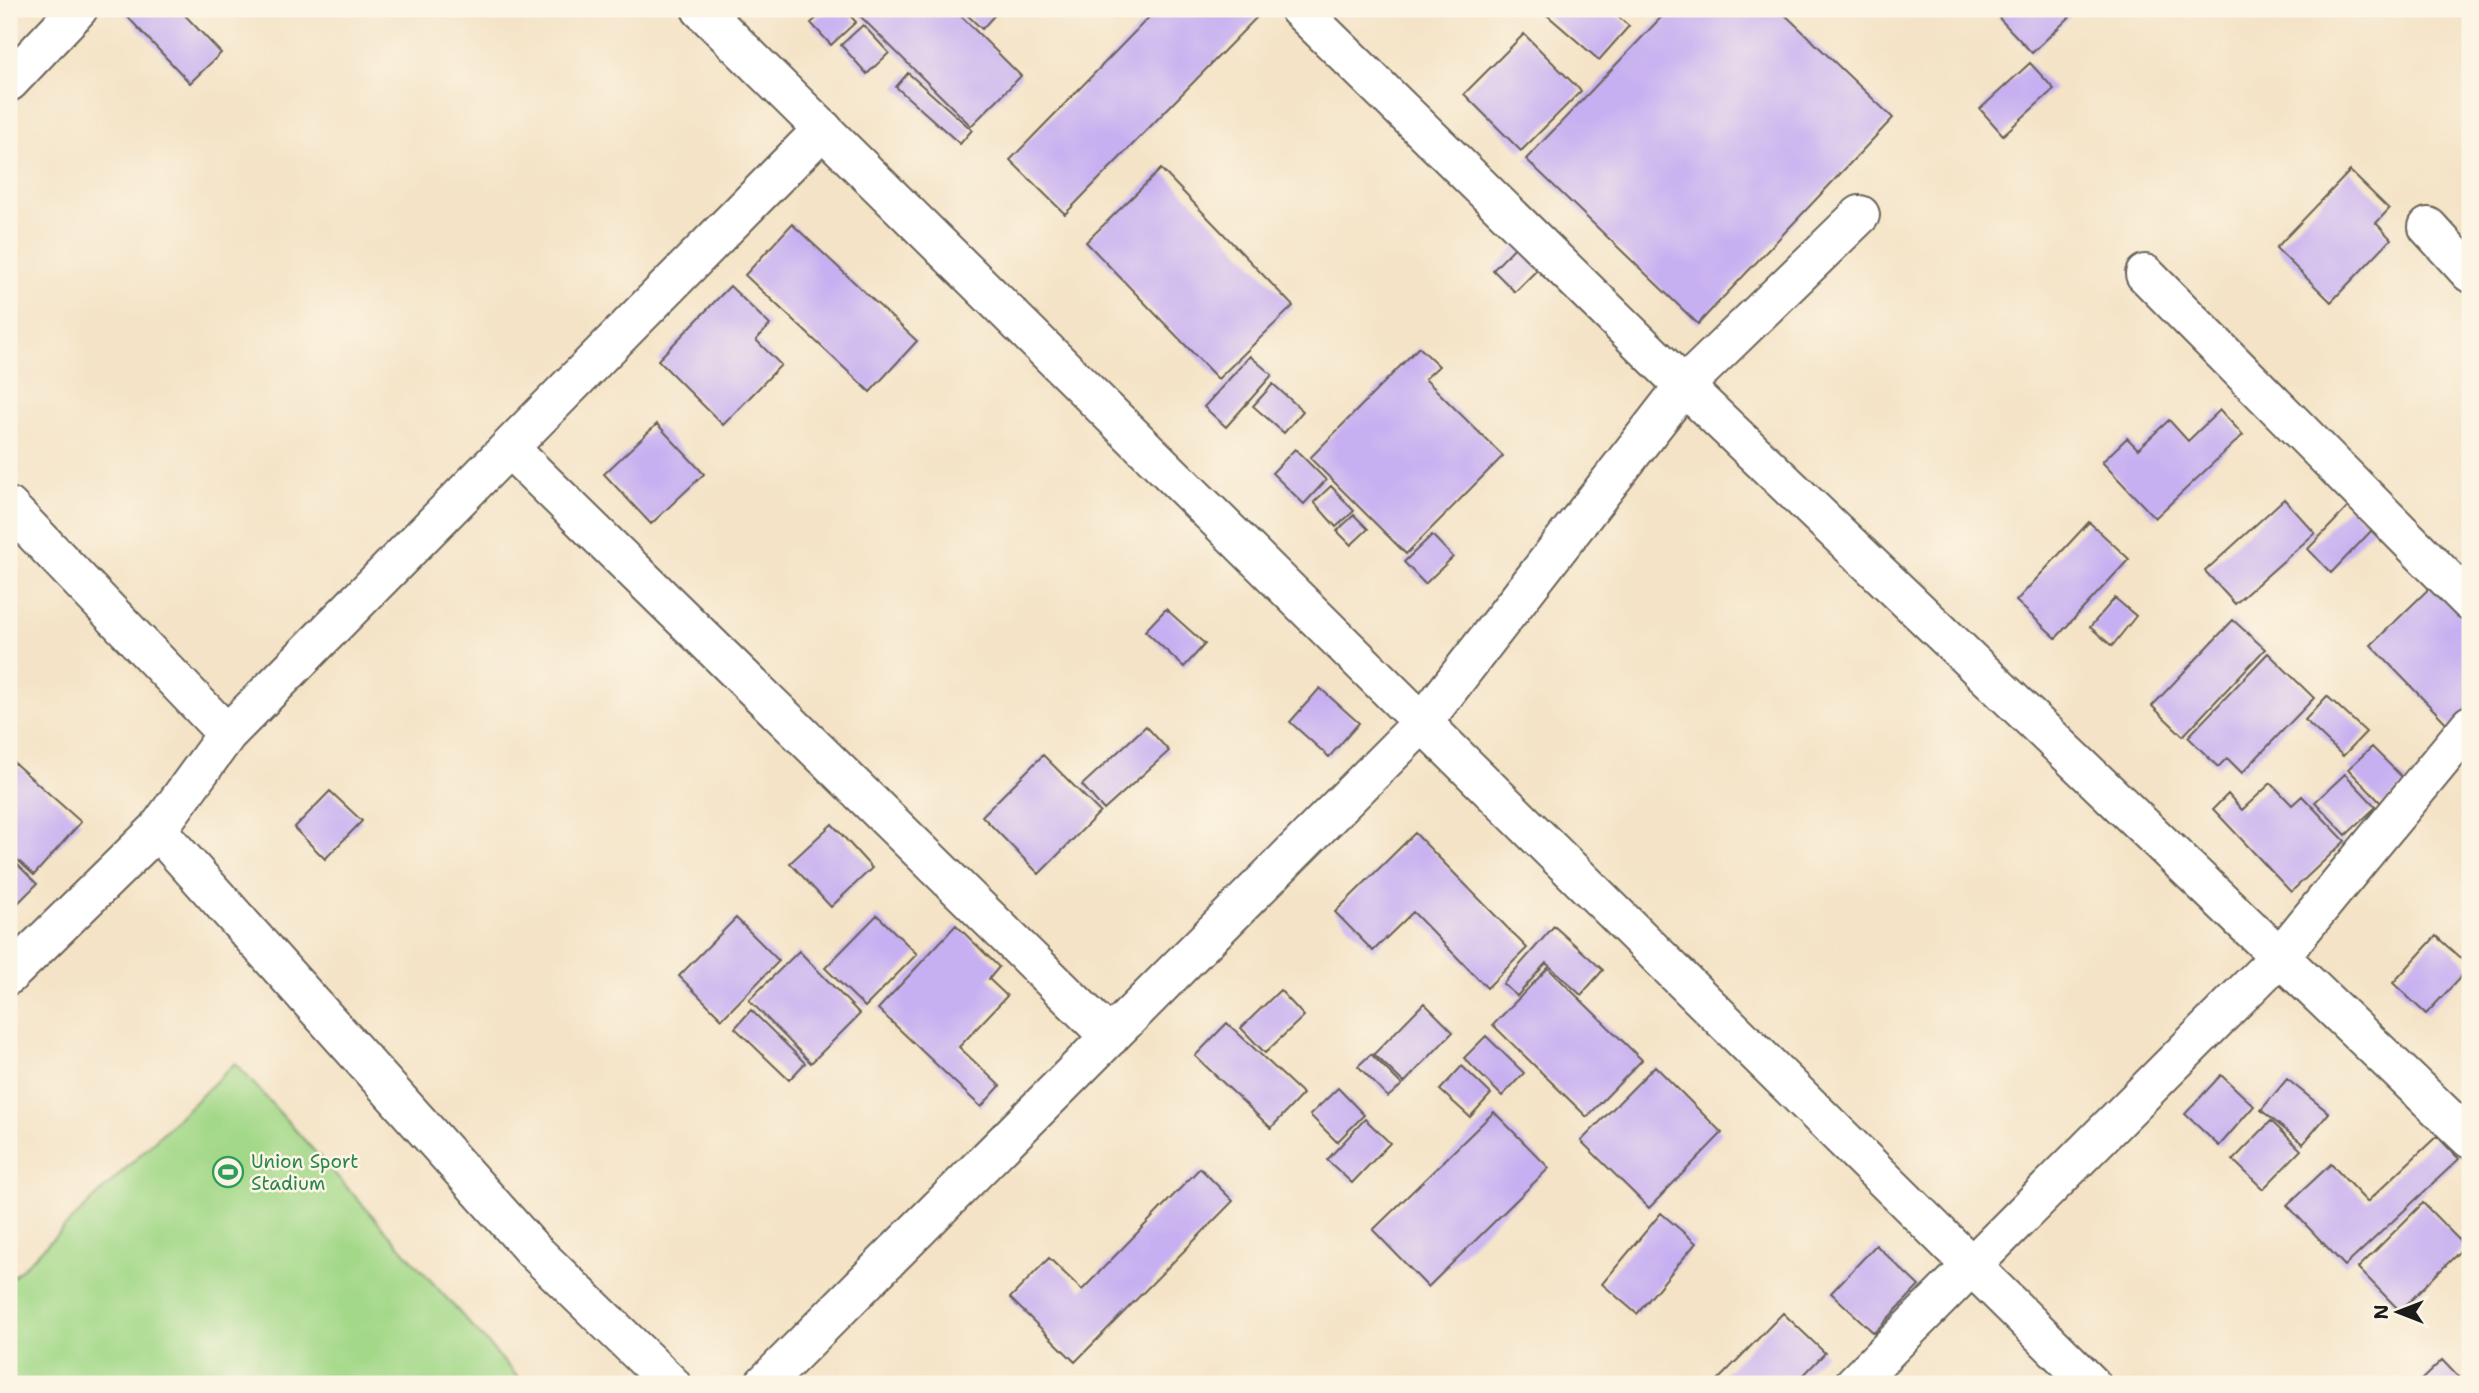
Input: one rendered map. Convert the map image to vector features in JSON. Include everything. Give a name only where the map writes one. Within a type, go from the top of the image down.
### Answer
[{"type":"street","points":[[9,82],[78,9]]},
{"type":"street","points":[[701,9],[2091,1384]]},
{"type":"street","points":[[1299,9],[1684,386],[2470,1139]]},
{"type":"street","points":[[9,975],[157,830],[227,734],[823,129]]},
{"type":"street","points":[[764,1384],[1423,722],[1684,386],[1860,215]]},
{"type":"street","points":[[2428,227],[2470,273]]},
{"type":"street","points":[[2146,274],[2470,602]]},
{"type":"street","points":[[509,448],[1110,1037]]},
{"type":"street","points":[[9,507],[227,734]]},
{"type":"street","points":[[1854,1384],[2280,956],[2470,724]]},
{"type":"street","points":[[157,830],[533,1250],[671,1384]]},
{"type":"green space","name":"Union Sport Stadium","points":[[235,1063],[524,1384],[9,1384],[9,1281]]},
{"type":"building","points":[[126,9],[179,9],[221,53],[190,83],[123,12]]},
{"type":"building","points":[[827,9],[844,9],[856,22],[831,45],[811,23]]},
{"type":"building","points":[[862,9],[954,9],[1021,76],[971,126],[858,14]]},
{"type":"building","points":[[961,9],[998,9],[999,10],[982,29]]},
{"type":"building","points":[[1157,9],[1251,9],[1258,16],[1065,214],[1010,160]]},
{"type":"building","points":[[1540,9],[1609,9],[1629,26],[1599,60]]},
{"type":"building","points":[[1669,9],[1779,9],[1893,118],[1698,324],[1526,159]]},
{"type":"building","points":[[2009,9],[2078,9],[2032,53],[1999,18]]},
{"type":"building","points":[[863,25],[889,53],[867,74],[841,45]]},
{"type":"building","points":[[1524,34],[1581,91],[1521,151],[1464,94]]},
{"type":"building","points":[[2030,63],[2054,89],[2003,135],[1980,109]]},
{"type":"building","points":[[908,73],[972,130],[960,144],[896,87]]},
{"type":"building","points":[[1161,169],[1293,306],[1218,379],[1086,242]]},
{"type":"building","points":[[2350,171],[2389,209],[2376,223],[2391,239],[2331,302],[2276,248]]},
{"type":"building","points":[[792,224],[917,341],[870,392],[745,275]]},
{"type":"building","points":[[1522,240],[1545,262],[1515,292],[1493,270]]},
{"type":"building","points":[[730,286],[770,325],[756,340],[781,365],[723,425],[658,360]]},
{"type":"building","points":[[1419,347],[1439,366],[1425,379],[1503,456],[1406,554],[1310,458]]},
{"type":"building","points":[[1250,356],[1272,375],[1226,427],[1204,407]]},
{"type":"building","points":[[1273,384],[1303,411],[1284,433],[1253,406]]},
{"type":"building","points":[[2220,410],[2243,435],[2155,518],[2102,462],[2127,438],[2138,449],[2169,420],[2188,441]]},
{"type":"building","points":[[657,424],[704,474],[651,524],[604,474]]},
{"type":"building","points":[[1295,449],[1326,480],[1304,504],[1272,473]]},
{"type":"building","points":[[1331,486],[1354,511],[1336,527],[1314,502]]},
{"type":"building","points":[[2284,499],[2315,533],[2235,604],[2205,571]]},
{"type":"building","points":[[2349,506],[2373,529],[2331,573],[2308,549]]},
{"type":"building","points":[[1354,515],[1368,529],[1351,545],[1337,531]]},
{"type":"building","points":[[2089,522],[2129,559],[2056,638],[2016,601]]},
{"type":"building","points":[[1432,535],[1453,557],[1425,584],[1404,562]]},
{"type":"building","points":[[2444,574],[2470,601],[2470,714],[2454,731],[2371,645]]},
{"type":"building","points":[[2115,598],[2136,616],[2112,646],[2090,627]]},
{"type":"building","points":[[1166,609],[1205,644],[1184,667],[1145,631]]},
{"type":"building","points":[[2233,620],[2265,649],[2183,736],[2152,706]]},
{"type":"building","points":[[2268,653],[2314,698],[2242,773],[2227,758],[2218,767],[2188,737]]},
{"type":"building","points":[[1320,688],[1359,723],[1329,757],[1290,722]]},
{"type":"building","points":[[2327,696],[2366,732],[2343,756],[2305,720]]},
{"type":"building","points":[[1146,726],[1169,751],[1104,810],[1082,785]]},
{"type":"building","points":[[2372,747],[2407,782],[2383,805],[2348,769]]},
{"type":"building","points":[[1043,755],[1100,812],[1039,874],[982,816]]},
{"type":"building","points":[[11,760],[81,822],[34,875],[9,852]]},
{"type":"building","points":[[2345,774],[2376,807],[2346,835],[2315,802]]},
{"type":"building","points":[[2271,783],[2292,805],[2302,796],[2345,841],[2291,892],[2213,809],[2228,794],[2242,810]]},
{"type":"building","points":[[330,791],[362,821],[325,859],[294,828]]},
{"type":"building","points":[[832,824],[872,868],[831,907],[790,863]]},
{"type":"building","points":[[1415,833],[1527,948],[1487,988],[1413,912],[1373,951],[1335,912]]},
{"type":"building","points":[[9,856],[37,884],[9,912]]},
{"type":"building","points":[[877,915],[917,954],[865,1007],[825,968]]},
{"type":"building","points":[[736,918],[779,961],[722,1019],[679,976]]},
{"type":"building","points":[[956,925],[999,967],[989,979],[1007,996],[959,1047],[1000,1086],[981,1107],[878,1009]]},
{"type":"building","points":[[1554,926],[1603,970],[1581,995],[1546,963],[1517,996],[1503,984]]},
{"type":"building","points":[[2436,936],[2470,967],[2426,1014],[2393,983]]},
{"type":"building","points":[[799,951],[860,1014],[811,1063],[749,1000]]},
{"type":"building","points":[[1548,968],[1642,1060],[1587,1117],[1493,1025]]},
{"type":"building","points":[[1280,990],[1304,1016],[1265,1053],[1241,1028]]},
{"type":"building","points":[[1424,1003],[1453,1032],[1404,1083],[1374,1054]]},
{"type":"building","points":[[751,1010],[805,1063],[789,1080],[735,1028]]},
{"type":"building","points":[[1227,1023],[1303,1094],[1271,1128],[1195,1056]]},
{"type":"building","points":[[1486,1036],[1524,1073],[1502,1096],[1464,1058]]},
{"type":"building","points":[[1371,1054],[1402,1085],[1388,1097],[1358,1066]]},
{"type":"building","points":[[1462,1066],[1491,1094],[1470,1117],[1440,1090]]},
{"type":"building","points":[[1655,1066],[1722,1133],[1649,1208],[1581,1141]]},
{"type":"building","points":[[2221,1075],[2254,1106],[2219,1146],[2185,1114]]},
{"type":"building","points":[[2287,1079],[2329,1113],[2303,1144],[2261,1110]]},
{"type":"building","points":[[1338,1088],[1364,1115],[1337,1142],[1310,1115]]},
{"type":"building","points":[[1494,1112],[1549,1168],[1428,1287],[1373,1230]]},
{"type":"building","points":[[1365,1119],[1390,1143],[1352,1183],[1327,1160]]},
{"type":"building","points":[[2271,1121],[2301,1150],[2263,1189],[2233,1160]]},
{"type":"building","points":[[2437,1136],[2459,1159],[2345,1266],[2287,1205],[2331,1164],[2367,1202]]},
{"type":"building","points":[[1200,1168],[1233,1201],[1075,1362],[1010,1298],[1049,1258],[1082,1290]]},
{"type":"building","points":[[2423,1203],[2465,1246],[2400,1311],[2358,1268]]},
{"type":"building","points":[[1661,1213],[1696,1243],[1637,1314],[1602,1284]]},
{"type":"building","points":[[1876,1245],[1919,1286],[1874,1333],[1831,1293]]},
{"type":"building","points":[[1783,1313],[1825,1353],[1795,1384],[1714,1384]]},
{"type":"building","points":[[2442,1360],[2465,1384],[2417,1384]]},
{"type":"place","name":"Union Sport Stadium","points":[[228,1172]]}]
